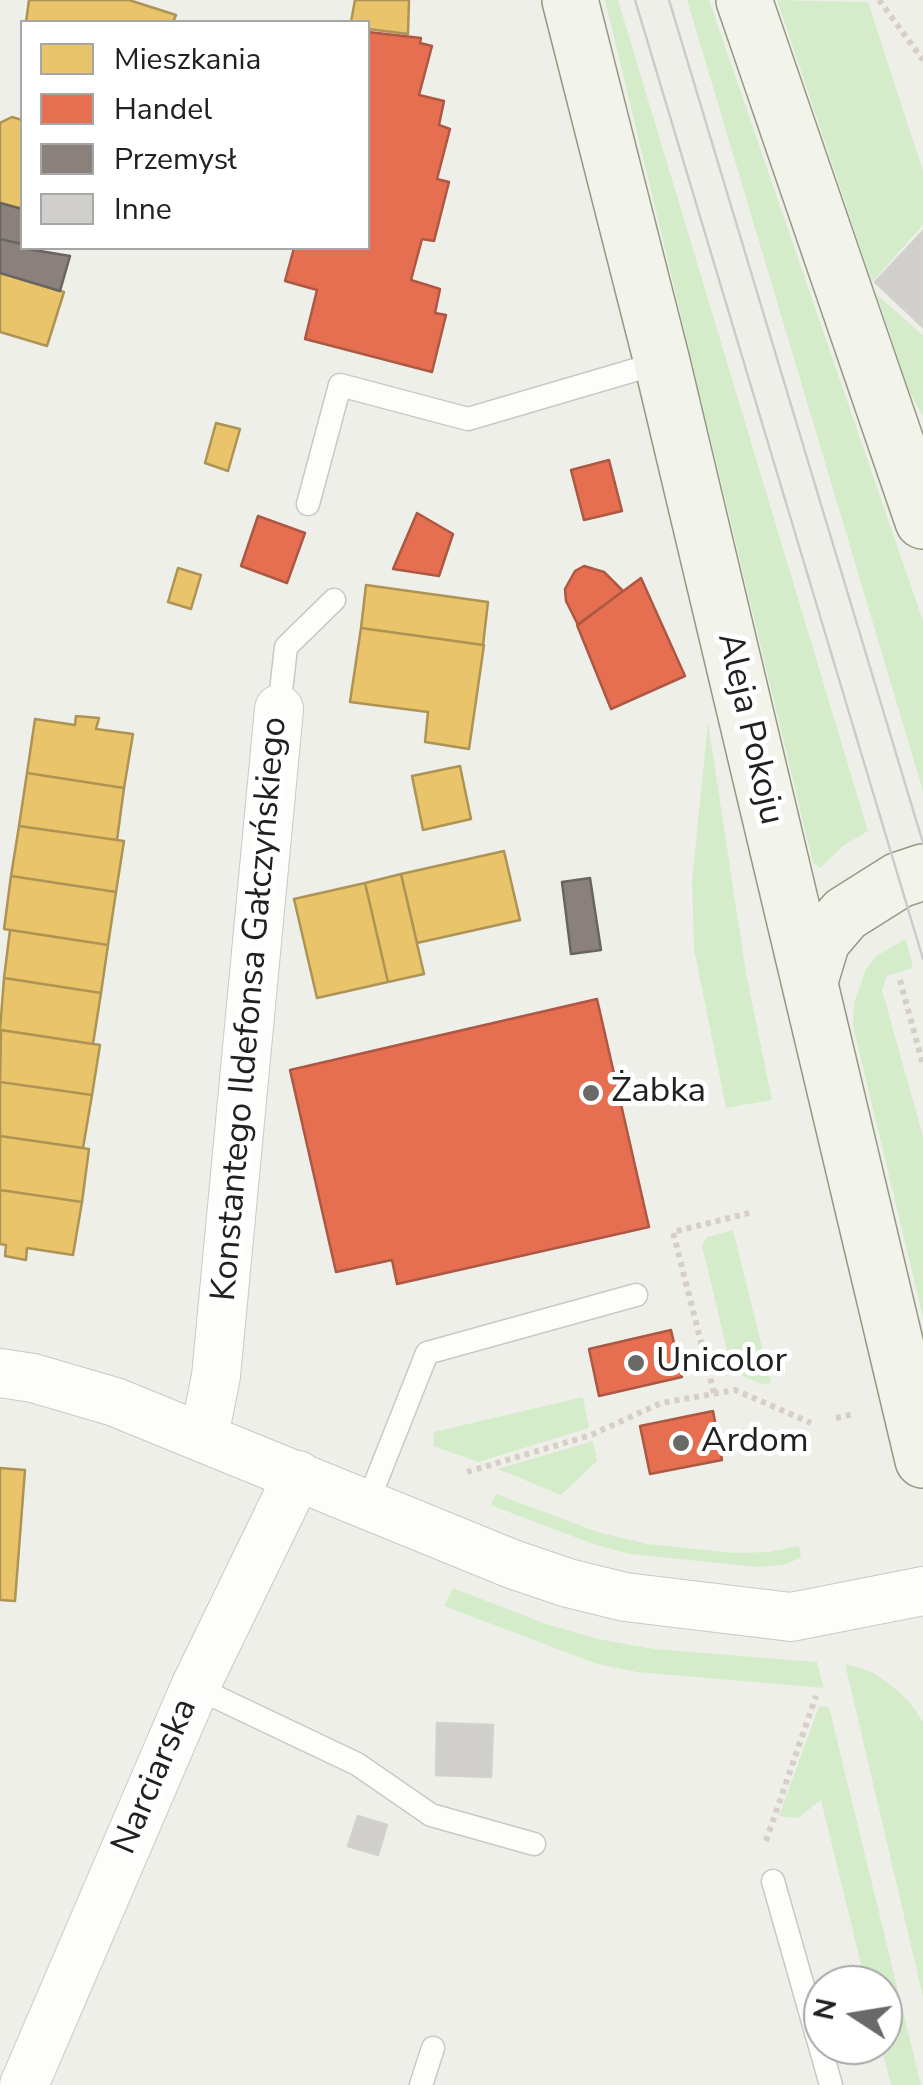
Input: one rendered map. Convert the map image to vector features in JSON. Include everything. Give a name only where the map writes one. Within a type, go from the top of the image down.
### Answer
[{"type":"main road","name":"Aleja Pokoju","points":[[570,0],[662,362],[923,1460]]},
{"type":"main road","points":[[744,0],[906,440],[923,521]]},
{"type":"main road","points":[[810,981],[822,941],[845,914],[899,880],[923,872]]},
{"type":"street","name":"Konstantego Ildefonsa Gałczyńskiego","points":[[204,1436],[216,1376],[279,709]]},
{"type":"street","points":[[0,1373],[116,1402],[512,1564],[625,1597],[791,1616],[923,1591]]},
{"type":"street","name":"Narciarska","points":[[24,2085],[195,1687],[298,1474]]},
{"type":"lane","points":[[308,504],[340,385],[468,419],[662,362]]},
{"type":"lane","name":"Konstantego Ildefonsa Gałczyńskiego","points":[[279,709],[286,647],[334,600]]},
{"type":"lane","points":[[367,1504],[427,1353],[636,1296]]},
{"type":"lane","points":[[195,1687],[357,1764],[431,1815],[534,1844]]},
{"type":"lane","points":[[773,1880],[831,2085]]},
{"type":"lane","points":[[421,2085],[433,2048]]},
{"type":"path","points":[[880,0],[923,60]]},
{"type":"path","points":[[900,980],[923,1064]]},
{"type":"path","points":[[714,1393],[673,1232],[749,1213]]},
{"type":"path","points":[[467,1472],[591,1435],[662,1403],[735,1390],[810,1423]]},
{"type":"path","points":[[836,1418],[854,1414]]},
{"type":"path","points":[[760,1857],[816,1696]]},
{"type":"green space","points":[[605,0],[618,0],[868,831],[843,846],[820,868],[813,863]]},
{"type":"green space","points":[[687,0],[709,0],[923,621],[923,791]]},
{"type":"green space","points":[[777,0],[868,2],[923,171],[923,225],[872,282]]},
{"type":"green space","points":[[877,295],[923,335],[923,416],[909,391]]},
{"type":"green space","points":[[708,722],[746,973],[772,1100],[726,1108],[694,949],[692,881]]},
{"type":"green space","points":[[906,939],[913,968],[887,976],[882,990],[923,1136],[923,1317],[853,1026],[854,1003],[866,969],[876,956]]},
{"type":"green space","points":[[733,1230],[771,1383],[761,1384],[732,1371],[702,1246],[707,1237]]},
{"type":"green space","points":[[583,1397],[589,1428],[478,1462],[433,1446],[434,1432]]},
{"type":"green space","points":[[593,1441],[597,1461],[561,1495],[498,1469]]},
{"type":"green space","points":[[496,1494],[598,1532],[648,1544],[734,1553],[799,1546],[801,1558],[782,1565],[757,1567],[630,1554],[490,1505]]},
{"type":"green space","points":[[453,1588],[546,1624],[598,1639],[654,1649],[817,1662],[824,1688],[637,1672],[597,1664],[444,1606]]},
{"type":"green space","points":[[845,1664],[870,1671],[891,1685],[909,1701],[923,1722],[923,1997]]},
{"type":"green space","points":[[819,1706],[829,1707],[892,1965],[861,1965],[821,1800],[798,1818],[779,1816]]},
{"type":"green space","points":[[903,2011],[921,2085],[891,2085],[886,2065],[903,2065]]},
{"type":"building: Mieszkania","points":[[29,0],[129,0],[176,15],[174,20],[26,20]]},
{"type":"building: Mieszkania","points":[[355,0],[409,0],[408,34],[370,29],[370,20],[351,20]]},
{"type":"building: Mieszkania","points":[[12,117],[20,119],[20,208],[0,203],[0,123]]},
{"type":"building: Mieszkania","points":[[0,273],[64,292],[47,346],[0,332]]},
{"type":"building: Mieszkania","points":[[216,423],[240,429],[228,471],[205,463]]},
{"type":"building: Mieszkania","points":[[178,568],[201,575],[191,609],[168,602]]},
{"type":"building: Mieszkania","points":[[366,585],[488,602],[483,645],[361,628]]},
{"type":"building: Mieszkania","points":[[361,628],[484,645],[469,749],[425,742],[428,712],[350,702]]},
{"type":"building: Mieszkania","points":[[76,716],[99,718],[96,729],[133,734],[124,788],[27,773],[35,719],[75,725]]},
{"type":"building: Mieszkania","points":[[460,766],[471,819],[423,830],[412,776]]},
{"type":"building: Mieszkania","points":[[27,773],[124,788],[117,840],[19,826]]},
{"type":"building: Mieszkania","points":[[19,826],[124,841],[116,892],[11,876]]},
{"type":"building: Mieszkania","points":[[504,851],[520,920],[417,943],[401,874]]},
{"type":"building: Mieszkania","points":[[401,874],[424,974],[388,982],[365,883]]},
{"type":"building: Mieszkania","points":[[11,876],[116,892],[108,945],[4,929]]},
{"type":"building: Mieszkania","points":[[365,883],[388,982],[317,998],[294,899]]},
{"type":"building: Mieszkania","points":[[10,930],[108,945],[101,993],[4,978]]},
{"type":"building: Mieszkania","points":[[4,978],[101,993],[93,1044],[0,1030]]},
{"type":"building: Mieszkania","points":[[1,1030],[100,1045],[92,1095],[0,1082]]},
{"type":"building: Mieszkania","points":[[0,1082],[92,1095],[83,1148],[0,1136]]},
{"type":"building: Mieszkania","points":[[0,1136],[89,1149],[82,1202],[0,1190]]},
{"type":"building: Mieszkania","points":[[0,1190],[82,1202],[73,1255],[27,1248],[26,1260],[5,1256],[6,1245],[0,1244]]},
{"type":"building: Mieszkania","points":[[0,1468],[25,1470],[15,1601],[0,1600]]},
{"type":"building: Handel","points":[[370,32],[421,38],[420,43],[432,46],[419,95],[444,101],[439,125],[450,129],[437,179],[449,182],[434,241],[422,239],[411,280],[440,289],[435,313],[446,315],[432,372],[305,339],[317,290],[285,281],[293,250],[370,250]]},
{"type":"building: Handel","points":[[609,460],[622,511],[584,520],[571,470]]},
{"type":"building: Handel","points":[[417,513],[453,534],[439,576],[393,569]]},
{"type":"building: Handel","points":[[258,516],[305,533],[287,583],[241,566]]},
{"type":"building: Handel","points":[[584,566],[604,572],[623,591],[578,625],[566,601],[565,589],[575,571]]},
{"type":"building: Handel","points":[[641,578],[685,676],[611,709],[577,625]]},
{"type":"building: Handel","points":[[597,999],[649,1227],[397,1284],[392,1260],[336,1272],[290,1070]]},
{"type":"building: Handel","name":"Unicolor","points":[[671,1330],[682,1377],[599,1396],[589,1349]]},
{"type":"building: Handel","name":"Ardom","points":[[713,1411],[722,1460],[650,1474],[640,1426]]},
{"type":"building: Przemysł","points":[[0,203],[20,208],[20,244],[0,239]]},
{"type":"building: Przemysł","points":[[0,239],[20,244],[20,250],[70,256],[60,291],[0,273]]},
{"type":"building: Przemysł","points":[[590,878],[601,950],[571,954],[562,882]]},
{"type":"building: Inne","points":[[923,231],[923,327],[875,282]]},
{"type":"building: Inne","points":[[437,1723],[493,1725],[491,1777],[436,1775]]},
{"type":"building: Inne","points":[[358,1816],[387,1825],[378,1855],[348,1846]]},
{"type":"tram line","points":[[635,0],[923,959]]},
{"type":"tram line","points":[[669,0],[923,843]]},
{"type":"place","name":"Żabka","points":[[591,1093]]},
{"type":"place","name":"Unicolor","points":[[636,1363]]},
{"type":"place","name":"Ardom","points":[[681,1443]]}]
